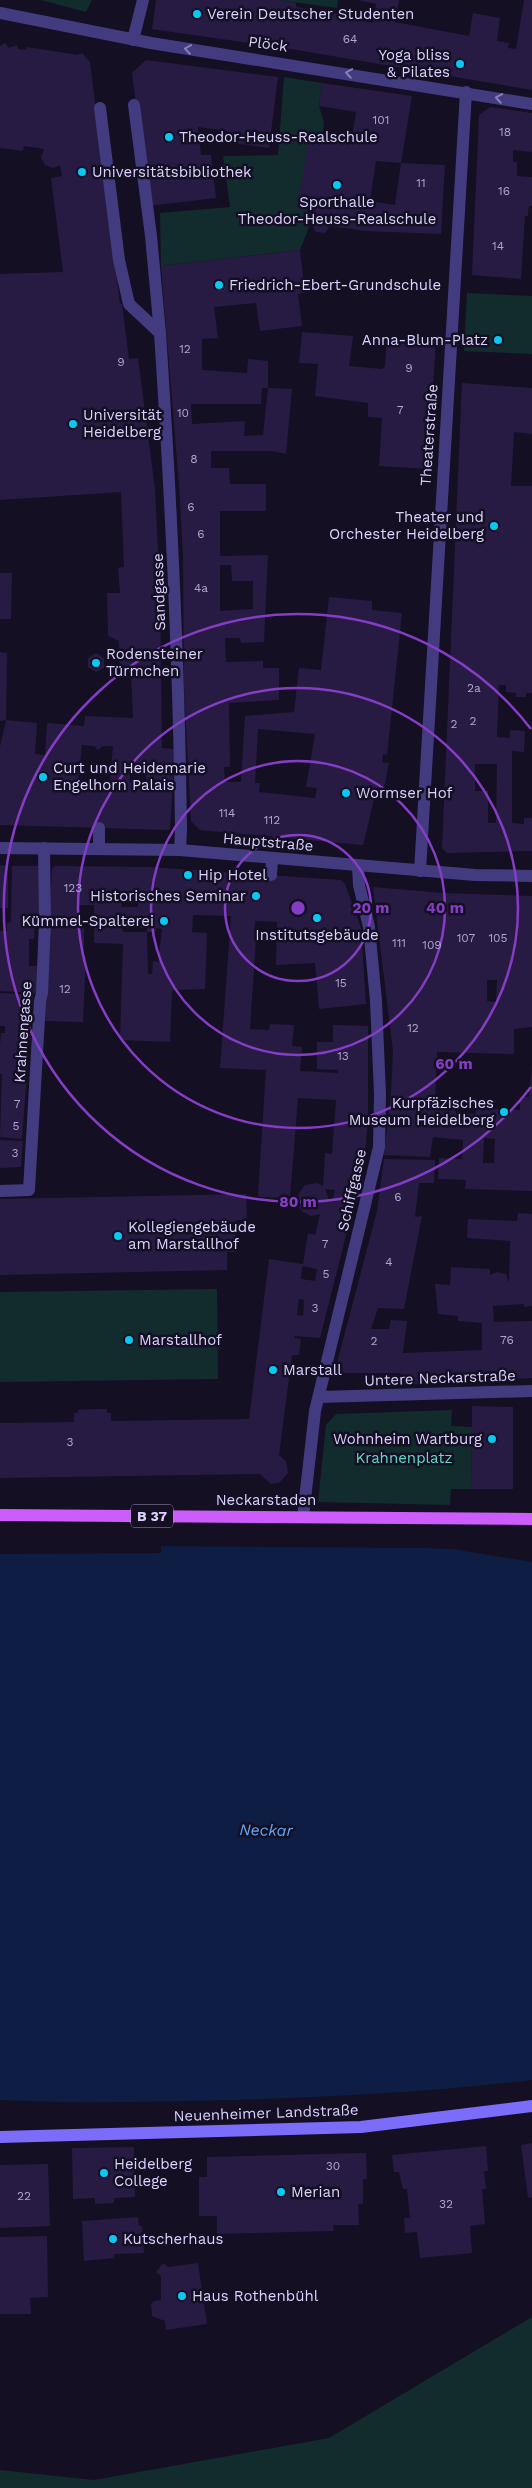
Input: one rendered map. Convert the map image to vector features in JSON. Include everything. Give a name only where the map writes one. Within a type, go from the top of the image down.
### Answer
[{"type":"main road","name":"Neckarstaden","points":[[0,1515],[532,1519]]},
{"type":"main road","name":"Neuenheimer Landstraße","points":[[0,2137],[361,2127],[532,2106]]},
{"type":"street","points":[[133,40],[143,0]]},
{"type":"street","name":"Plöck","points":[[0,13],[133,40],[532,104]]},
{"type":"street","name":"Theaterstraße","points":[[420,871],[466,92]]},
{"type":"street","name":"Sandgasse","points":[[134,105],[152,245],[172,503],[179,696],[180,850]]},
{"type":"street","points":[[100,108],[119,260],[130,304],[160,333]]},
{"type":"street","points":[[99,828],[99,848]]},
{"type":"street","name":"Hauptstraße","points":[[0,848],[180,850],[358,867],[475,875],[532,876]]},
{"type":"street","name":"Krahnengasse","points":[[0,1191],[28,1190],[42,993],[44,848]]},
{"type":"street","points":[[271,875],[272,860]]},
{"type":"street","name":"Schiffgasse","points":[[303,1517],[319,1397],[379,1148],[380,1094],[376,1001],[369,927],[359,886],[358,867]]},
{"type":"street","name":"Untere Neckarstraße","points":[[319,1397],[532,1391]]},
{"type":"green space","points":[[41,0],[92,0],[86,12]]},
{"type":"green space","points":[[277,0],[338,0],[337,8]]},
{"type":"green space","points":[[284,77],[322,83],[319,106],[324,122],[315,212],[300,250],[161,266],[160,213],[230,207],[223,156],[278,155]]},
{"type":"green space","name":"Anna-Blum-Platz","points":[[467,293],[532,296],[532,354],[464,351]]},
{"type":"green space","points":[[217,1289],[218,1379],[0,1382],[0,1292]]},
{"type":"green space","name":"Krahnenplatz","points":[[452,1410],[451,1426],[472,1427],[471,1489],[451,1489],[450,1505],[318,1502],[326,1425],[336,1414]]},
{"type":"green space","points":[[532,2317],[532,2488],[0,2488],[0,2470],[94,2480],[329,2438]]},
{"type":"water","name":"Neckar","points":[[161,1546],[453,1549],[532,1562],[532,2080],[421,2091],[271,2099],[117,2102],[0,2100],[0,1554],[161,1553]]},
{"type":"building","points":[[156,0],[277,0],[296,3],[296,7],[354,16],[353,19],[373,23],[376,4],[358,0],[399,0],[395,22],[469,36],[473,13],[500,18],[497,41],[509,43],[508,48],[516,49],[524,0],[532,0],[532,90],[291,49],[152,29]]},
{"type":"building","name":"Universität Heidelberg","points":[[4,43],[7,44],[8,48],[17,45],[18,49],[25,50],[27,47],[78,55],[82,53],[90,62],[120,304],[122,304],[129,359],[138,358],[155,489],[160,591],[162,748],[175,749],[170,830],[0,825],[0,747],[6,720],[37,723],[35,754],[45,755],[47,723],[84,726],[85,716],[133,718],[131,671],[120,671],[119,641],[108,636],[107,593],[120,593],[118,568],[124,567],[121,492],[0,500],[0,274],[63,272],[51,178],[62,176],[60,165],[53,168],[45,165],[41,158],[44,149],[24,146],[23,151],[0,148],[0,46]],"holes":[[[82,745],[94,746],[98,750],[103,746],[113,746],[110,783],[78,783]],[[132,765],[147,766],[146,784],[129,782]]]},
{"type":"building","name":"Theodor-Heuss-Realschule","points":[[146,60],[278,77],[269,148],[226,142],[227,131],[198,127],[201,155],[211,155],[216,198],[149,206],[132,73]]},
{"type":"building","points":[[322,83],[412,96],[401,163],[445,165],[441,234],[366,231],[330,226],[325,233],[316,232],[313,228],[316,212],[297,209],[310,132],[352,138],[356,112],[319,106]],"holes":[[[376,161],[401,163],[395,205],[370,201]]]},
{"type":"building","points":[[490,107],[532,113],[532,152],[513,150],[513,162],[517,162],[517,176],[532,177],[532,206],[529,206],[528,216],[525,216],[521,279],[472,275],[479,115]]},
{"type":"building","points":[[300,250],[305,293],[298,294],[302,326],[260,331],[256,303],[214,307],[218,338],[202,339],[202,370],[247,373],[248,359],[268,361],[268,388],[292,389],[286,454],[272,451],[211,451],[211,468],[229,468],[230,484],[266,484],[266,511],[220,511],[220,556],[268,555],[264,642],[241,643],[240,638],[225,638],[226,662],[263,661],[263,668],[279,668],[279,700],[229,703],[230,767],[224,767],[225,782],[241,782],[245,716],[294,712],[299,668],[321,670],[329,597],[372,601],[372,610],[402,613],[387,755],[383,754],[382,762],[389,763],[384,789],[377,787],[363,845],[200,830],[191,821],[184,687],[183,557],[161,266]],"holes":[[[262,388],[268,388],[263,435],[244,436],[245,421],[192,424],[191,404],[261,404]],[[220,565],[231,565],[232,581],[253,581],[253,609],[220,611]],[[258,729],[315,734],[306,787],[317,788],[315,798],[259,792],[260,783],[255,783]]]},
{"type":"building","points":[[302,332],[353,336],[349,366],[382,369],[385,366],[387,338],[436,340],[428,469],[379,466],[382,418],[368,417],[368,403],[315,396],[318,364],[299,363]]},
{"type":"building","name":"Theater und Orchester Heidelberg","points":[[462,383],[532,388],[532,434],[514,432],[511,486],[532,486],[532,693],[526,693],[526,697],[516,697],[516,693],[506,692],[506,685],[499,685],[497,737],[510,738],[510,730],[525,731],[524,752],[512,751],[512,823],[524,824],[524,818],[532,818],[532,851],[447,853],[442,848]],"holes":[[[475,764],[497,764],[496,823],[488,823],[488,791],[475,791]]]},
{"type":"building","points":[[0,573],[12,573],[11,619],[0,619]]},
{"type":"building","points":[[0,652],[7,653],[6,720],[0,721]]},
{"type":"building","name":"Rodensteiner Türmchen","points":[[96,653],[104,658],[104,668],[96,672],[88,667],[88,658]]},
{"type":"building","points":[[0,865],[8,866],[8,908],[0,908]]},
{"type":"building","points":[[12,866],[39,866],[40,920],[31,922],[31,925],[35,925],[34,939],[29,939],[29,966],[38,966],[36,993],[0,991],[0,931],[7,931],[7,923],[11,922]]},
{"type":"building","points":[[55,866],[151,867],[341,880],[345,884],[361,928],[366,1004],[319,1009],[315,963],[276,965],[277,922],[255,921],[254,939],[256,939],[250,1029],[269,1030],[270,1024],[294,1025],[292,1046],[302,1047],[300,1071],[338,1073],[338,1070],[317,1069],[317,1042],[333,1042],[333,1025],[368,1026],[368,1118],[365,1154],[320,1338],[295,1336],[294,1338],[301,1339],[299,1355],[292,1355],[279,1455],[286,1461],[288,1473],[279,1483],[271,1484],[260,1474],[0,1478],[0,1423],[74,1422],[74,1413],[78,1413],[78,1410],[96,1409],[107,1409],[107,1413],[111,1413],[111,1421],[249,1419],[269,1259],[303,1264],[308,1233],[315,1235],[320,1214],[311,1216],[303,1212],[299,1207],[298,1195],[305,1185],[317,1183],[323,1186],[325,1153],[332,1154],[336,1100],[298,1098],[290,1198],[259,1197],[266,1070],[220,1068],[231,916],[193,915],[192,932],[207,933],[205,989],[172,990],[170,1042],[120,1040],[123,944],[94,943],[94,905],[77,905],[77,915],[82,917],[84,923],[84,956],[86,957],[83,1022],[44,1021],[52,869]],"holes":[[[121,901],[138,901],[138,907],[122,907]],[[122,928],[147,928],[147,932],[123,932]],[[156,928],[162,929],[158,962],[153,961],[152,974],[148,974],[147,932],[156,932]],[[325,1189],[335,1190],[332,1201],[329,1200]],[[302,1266],[317,1269],[315,1281],[301,1279]],[[299,1299],[304,1300],[303,1316],[297,1315]]]},
{"type":"building","points":[[373,887],[443,893],[532,896],[532,1027],[514,1029],[514,1054],[437,1052],[435,1105],[455,1106],[456,1114],[476,1114],[475,1108],[520,1110],[520,1097],[529,1097],[532,1067],[532,1191],[465,1189],[466,1180],[438,1179],[439,1158],[462,1159],[463,1140],[433,1137],[430,1157],[384,1155],[391,1094],[393,1051]],"holes":[[[487,980],[497,980],[496,1002],[487,1001]],[[484,1138],[495,1139],[494,1163],[483,1163]]]},
{"type":"building","points":[[0,993],[33,995],[22,1139],[0,1137],[2,1074],[0,1074],[0,1045],[1,1033],[5,1033],[5,1026],[0,1026]]},
{"type":"building","points":[[0,1140],[23,1141],[21,1167],[0,1168]]},
{"type":"building","points":[[384,1159],[435,1160],[434,1183],[419,1183],[415,1217],[422,1216],[404,1309],[378,1308],[371,1329],[389,1329],[391,1320],[407,1321],[403,1353],[482,1350],[482,1323],[458,1321],[458,1316],[438,1314],[435,1284],[450,1285],[451,1267],[490,1269],[490,1275],[497,1272],[506,1274],[509,1283],[510,1241],[467,1238],[468,1219],[517,1221],[518,1213],[532,1214],[532,1306],[524,1307],[524,1304],[493,1306],[494,1322],[532,1321],[532,1378],[401,1385],[401,1373],[344,1373],[339,1370],[337,1363],[377,1211]]},
{"type":"building","name":"Kollegiengebäude am Marstallhof","points":[[246,1194],[247,1220],[236,1220],[236,1252],[227,1252],[227,1270],[0,1275],[0,1199]]},
{"type":"building","name":"Wohnheim Wartburg","points":[[472,1406],[513,1407],[513,1489],[471,1489]]},
{"type":"building","points":[[532,2143],[532,2197],[528,2198],[521,2145]]},
{"type":"building","points":[[486,2146],[488,2171],[484,2171],[486,2189],[482,2189],[485,2224],[470,2226],[472,2253],[420,2258],[417,2232],[405,2233],[404,2218],[410,2218],[407,2189],[403,2189],[399,2172],[394,2172],[392,2155]]},
{"type":"building","name":"Heidelberg College","points":[[134,2147],[135,2197],[114,2198],[114,2203],[95,2204],[95,2198],[73,2199],[72,2148]]},
{"type":"building","name":"Merian","points":[[366,2153],[367,2179],[363,2179],[363,2204],[358,2204],[359,2225],[333,2225],[334,2231],[217,2234],[217,2216],[199,2216],[199,2177],[207,2177],[207,2157]]},
{"type":"building","points":[[48,2164],[50,2226],[0,2228],[0,2165]]},
{"type":"building","name":"Kutscherhaus","points":[[138,2217],[139,2226],[142,2226],[144,2253],[114,2254],[114,2258],[84,2261],[82,2221]]},
{"type":"building","points":[[47,2236],[48,2297],[30,2298],[31,2314],[0,2314],[0,2237]]},
{"type":"building","name":"Haus Rothenbühl","points":[[163,2263],[168,2267],[198,2263],[207,2324],[166,2330],[165,2321],[152,2316],[151,2304],[154,2301],[161,2300],[161,2276],[156,2272]]},
{"type":"place","name":"Verein Deutscher Studenten","points":[[197,14]]},
{"type":"place","name":"Yoga bliss & Pilates","points":[[460,64]]},
{"type":"place","name":"Theodor-Heuss-Realschule","points":[[169,137]]},
{"type":"place","name":"Universitätsbibliothek","points":[[82,172]]},
{"type":"place","name":"Sporthalle Theodor-Heuss-Realschule","points":[[337,185]]},
{"type":"place","name":"Friedrich-Ebert-Grundschule","points":[[219,285]]},
{"type":"place","name":"Anna-Blum-Platz","points":[[498,340]]},
{"type":"place","name":"Universität Heidelberg","points":[[73,424]]},
{"type":"place","name":"Theater und Orchester Heidelberg","points":[[494,526]]},
{"type":"place","name":"Rodensteiner Türmchen","points":[[96,663]]},
{"type":"place","name":"Curt und Heidemarie Engelhorn Palais","points":[[43,777]]},
{"type":"place","name":"Wormser Hof","points":[[346,793]]},
{"type":"place","name":"Hip Hotel","points":[[188,875]]},
{"type":"place","name":"Historisches Seminar","points":[[256,896]]},
{"type":"place","name":"Institutsgebäude","points":[[317,918]]},
{"type":"place","name":"Kümmel-Spalterei","points":[[164,921]]},
{"type":"place","name":"Kurpfäzisches Museum Heidelberg","points":[[504,1112]]},
{"type":"place","name":"Kollegiengebäude am Marstallhof","points":[[118,1236]]},
{"type":"place","name":"Marstallhof","points":[[129,1340]]},
{"type":"place","name":"Marstall","points":[[273,1370]]},
{"type":"place","name":"Wohnheim Wartburg","points":[[492,1439]]},
{"type":"place","name":"Heidelberg College","points":[[104,2173]]},
{"type":"place","name":"Merian","points":[[281,2192]]},
{"type":"place","name":"Kutscherhaus","points":[[113,2239]]},
{"type":"place","name":"Haus Rothenbühl","points":[[182,2296]]}]
